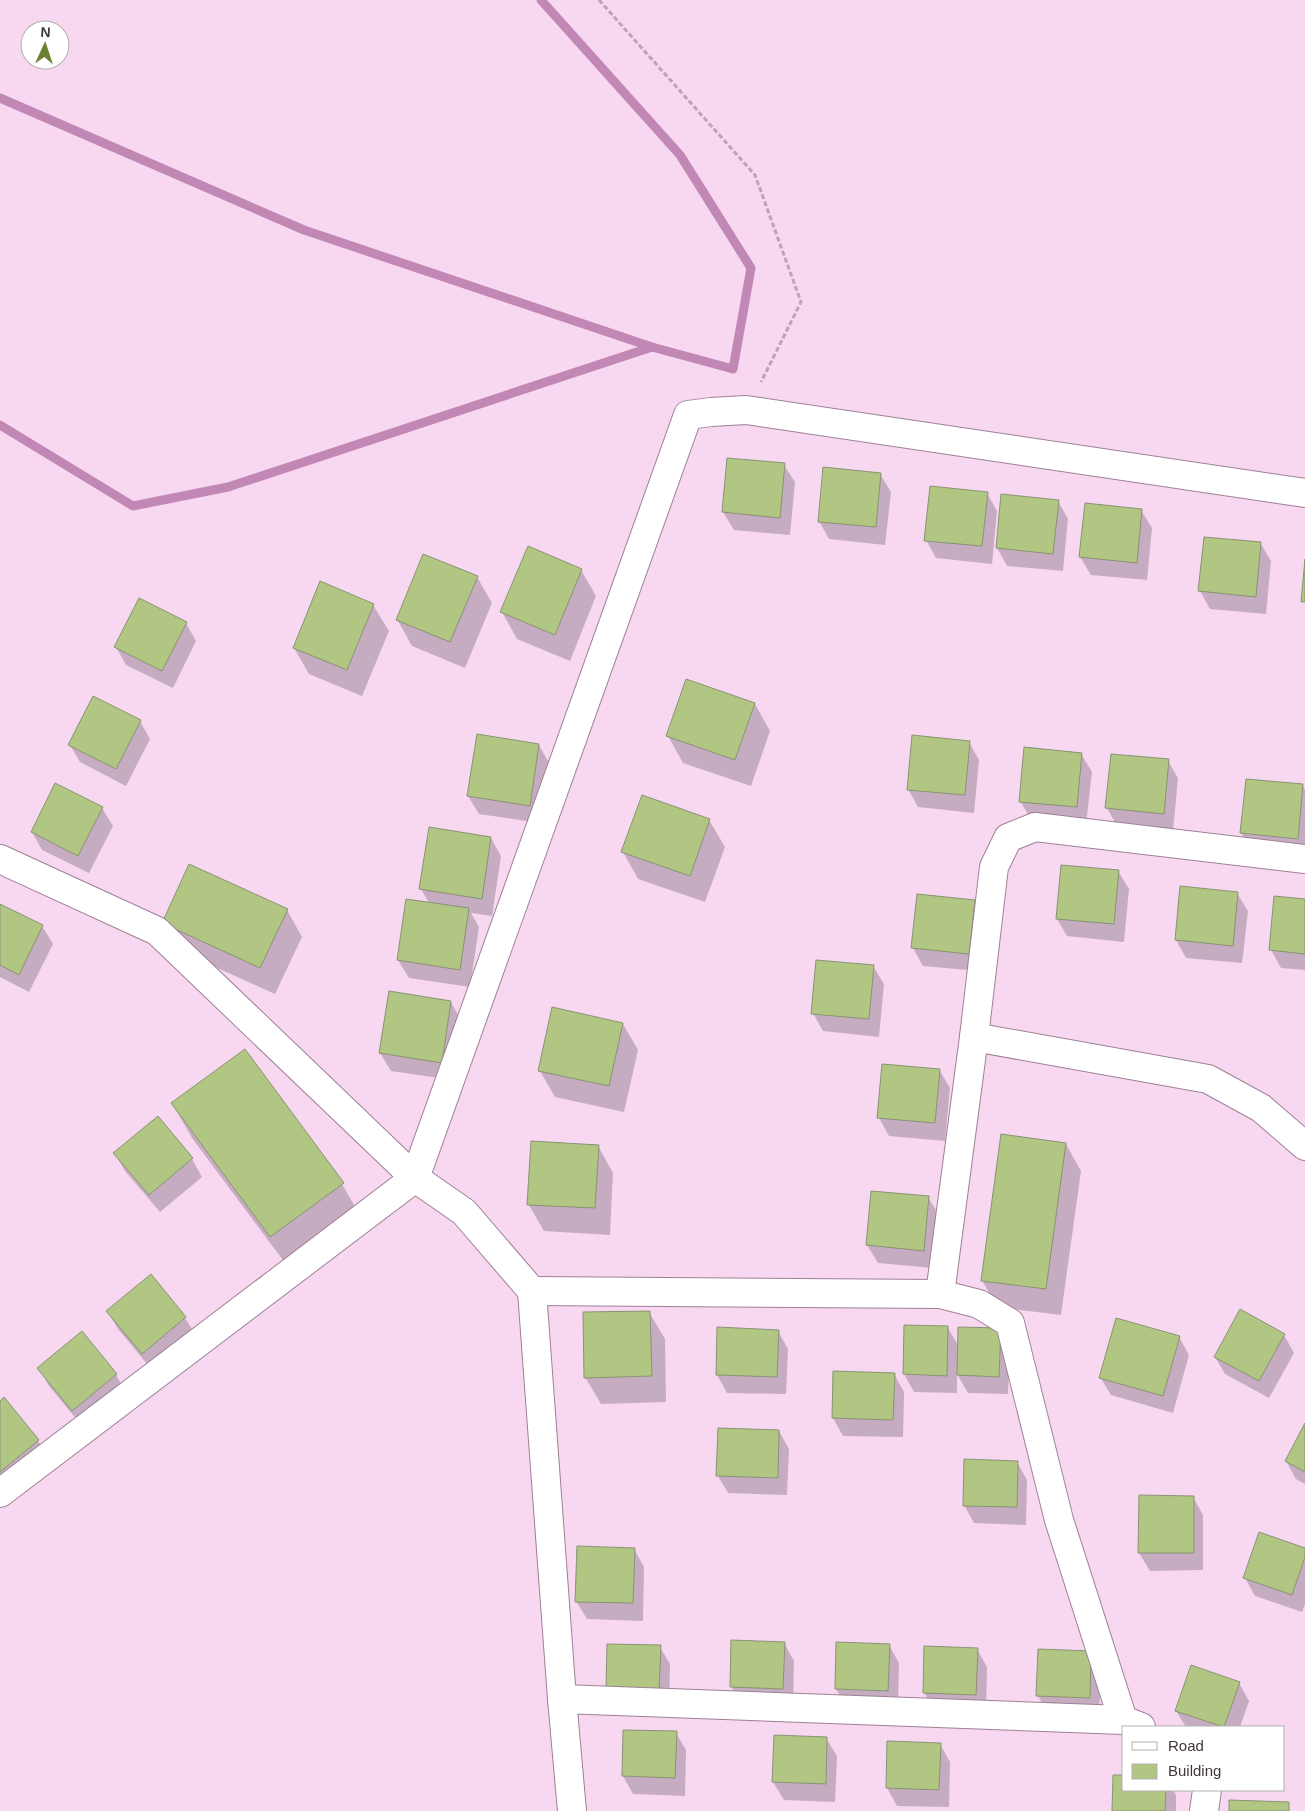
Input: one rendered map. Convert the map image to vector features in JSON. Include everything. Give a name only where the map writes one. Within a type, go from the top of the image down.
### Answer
[{"type":"street","points":[[0,1493],[415,1178],[688,416],[711,412],[746,410],[1305,492]]},
{"type":"street","points":[[940,1294],[994,867],[1008,838],[1035,828],[1305,859]]},
{"type":"street","points":[[0,859],[158,931],[415,1178],[464,1212],[532,1291],[572,1811]]},
{"type":"street","points":[[974,1037],[1208,1079],[1261,1108],[1305,1146]]},
{"type":"street","points":[[532,1291],[940,1294],[979,1304],[1010,1323],[1058,1520],[1132,1723],[562,1699]]},
{"type":"street","points":[[1204,1811],[1206,1791]]},
{"type":"path","points":[[599,0],[755,175],[801,302],[746,410]]},
{"type":"building","points":[[727,458],[785,463],[780,518],[722,512]]},
{"type":"building","points":[[823,467],[881,473],[876,527],[818,522]]},
{"type":"building","points":[[930,486],[988,492],[982,546],[924,541]]},
{"type":"building","points":[[1001,494],[1059,500],[1053,554],[996,548]]},
{"type":"building","points":[[1085,503],[1142,509],[1137,563],[1079,557]]},
{"type":"building","points":[[1204,537],[1261,542],[1256,597],[1198,591]]},
{"type":"building","points":[[528,546],[582,569],[555,635],[500,612]]},
{"type":"building","points":[[423,554],[478,576],[450,642],[396,620]]},
{"type":"building","points":[[1305,559],[1305,602],[1301,602]]},
{"type":"building","points":[[320,581],[374,604],[347,670],[293,648]]},
{"type":"building","points":[[139,598],[187,622],[162,671],[114,647]]},
{"type":"building","points":[[686,679],[755,703],[735,760],[666,736]]},
{"type":"building","points":[[93,696],[141,720],[116,769],[68,745]]},
{"type":"building","points":[[477,734],[539,744],[530,806],[467,796]]},
{"type":"building","points":[[912,735],[970,741],[965,795],[907,790]]},
{"type":"building","points":[[1024,747],[1082,753],[1077,807],[1019,802]]},
{"type":"building","points":[[1111,754],[1169,759],[1164,814],[1105,808]]},
{"type":"building","points":[[1246,779],[1303,784],[1298,839],[1240,833]]},
{"type":"building","points":[[55,783],[103,807],[78,856],[31,832]]},
{"type":"building","points":[[642,795],[710,819],[690,876],[621,852]]},
{"type":"building","points":[[429,827],[491,837],[482,899],[419,889]]},
{"type":"building","points":[[189,864],[288,909],[260,968],[162,923]]},
{"type":"building","points":[[1061,865],[1119,870],[1114,924],[1056,919]]},
{"type":"building","points":[[1180,886],[1238,892],[1233,946],[1175,940]]},
{"type":"building","points":[[917,894],[975,900],[969,954],[911,948]]},
{"type":"building","points":[[1274,896],[1305,899],[1305,954],[1269,950]]},
{"type":"building","points":[[406,899],[469,908],[460,970],[397,960]]},
{"type":"building","points":[[0,904],[43,925],[19,975],[0,965]]},
{"type":"building","points":[[816,960],[874,965],[869,1019],[811,1014]]},
{"type":"building","points":[[389,991],[451,1001],[442,1063],[379,1053]]},
{"type":"building","points":[[552,1007],[623,1023],[609,1086],[538,1071]]},
{"type":"building","points":[[245,1049],[344,1183],[270,1237],[171,1103]]},
{"type":"building","points":[[882,1064],[940,1069],[935,1123],[877,1118]]},
{"type":"building","points":[[158,1116],[193,1158],[149,1195],[113,1153]]},
{"type":"building","points":[[1001,1134],[1066,1143],[1046,1289],[981,1281]]},
{"type":"building","points":[[531,1141],[599,1145],[595,1208],[527,1205]]},
{"type":"building","points":[[871,1191],[929,1196],[924,1251],[866,1245]]},
{"type":"building","points":[[151,1274],[186,1317],[142,1354],[106,1311]]},
{"type":"building","points":[[1240,1309],[1285,1334],[1259,1381],[1214,1357]]},
{"type":"building","points":[[650,1311],[652,1376],[584,1378],[583,1312]]},
{"type":"building","points":[[1116,1318],[1180,1336],[1163,1396],[1099,1378]]},
{"type":"building","points":[[904,1325],[948,1326],[947,1376],[903,1374]]},
{"type":"building","points":[[717,1327],[779,1330],[777,1377],[716,1375]]},
{"type":"building","points":[[958,1327],[1001,1328],[999,1377],[957,1375]]},
{"type":"building","points":[[82,1331],[117,1374],[72,1411],[37,1368]]},
{"type":"building","points":[[833,1371],[895,1373],[893,1420],[832,1418]]},
{"type":"building","points":[[4,1397],[39,1440],[0,1472],[0,1401]]},
{"type":"building","points":[[1305,1423],[1305,1472],[1285,1461]]},
{"type":"building","points":[[718,1428],[779,1430],[778,1478],[716,1476]]},
{"type":"building","points":[[964,1459],[1018,1461],[1017,1507],[963,1506]]},
{"type":"building","points":[[1139,1495],[1194,1496],[1194,1553],[1138,1553]]},
{"type":"building","points":[[1259,1532],[1305,1548],[1305,1557],[1292,1595],[1243,1578]]},
{"type":"building","points":[[577,1546],[635,1548],[633,1603],[575,1602]]},
{"type":"building","points":[[731,1640],[785,1642],[783,1689],[730,1687]]},
{"type":"building","points":[[836,1642],[890,1644],[888,1691],[835,1689]]},
{"type":"building","points":[[607,1644],[661,1645],[659,1692],[606,1690]]},
{"type":"building","points":[[924,1646],[978,1648],[976,1695],[923,1693]]},
{"type":"building","points":[[1038,1649],[1091,1651],[1090,1698],[1036,1696]]},
{"type":"building","points":[[1191,1665],[1240,1682],[1224,1726],[1175,1711]]},
{"type":"building","points":[[623,1730],[677,1731],[675,1778],[622,1776]]},
{"type":"building","points":[[774,1735],[827,1737],[826,1784],[772,1782]]},
{"type":"building","points":[[887,1741],[941,1743],[939,1790],[886,1788]]},
{"type":"building","points":[[1113,1775],[1122,1775],[1122,1791],[1166,1791],[1165,1811],[1112,1811]]},
{"type":"building","points":[[1229,1800],[1289,1802],[1289,1811],[1229,1811]]},
{"type":"waterway","points":[[0,98],[304,230],[652,347],[733,369],[751,268],[680,155],[541,0]]},
{"type":"waterway","points":[[0,425],[133,506],[228,487],[652,347]]}]
